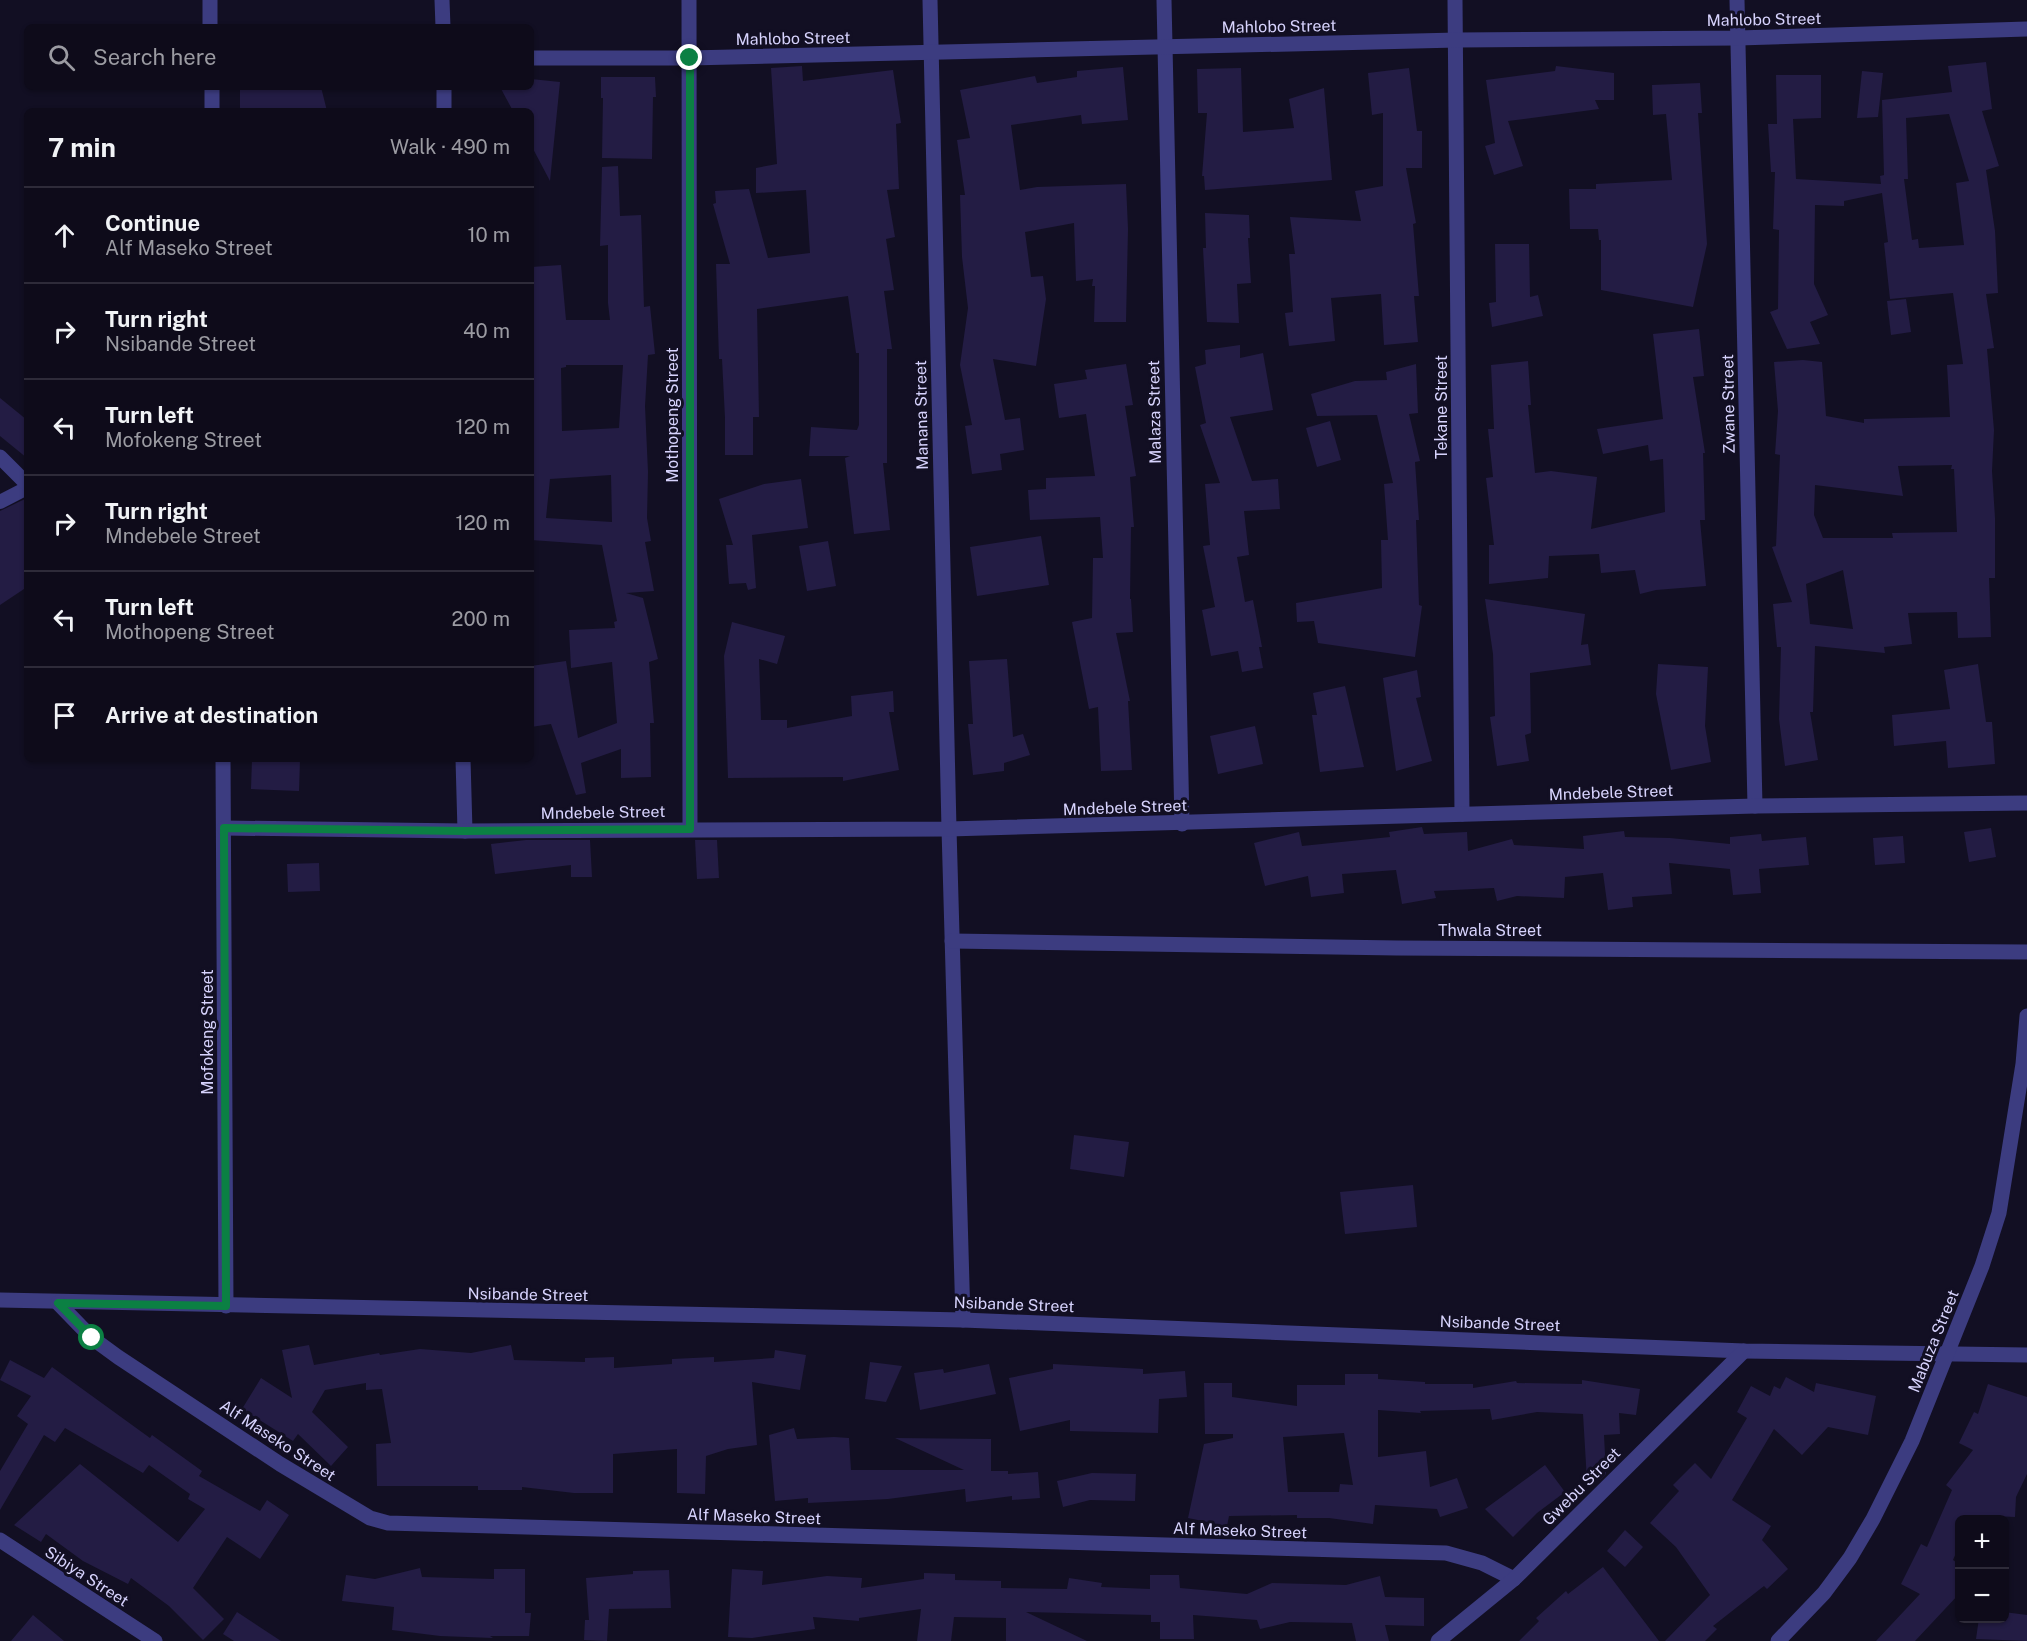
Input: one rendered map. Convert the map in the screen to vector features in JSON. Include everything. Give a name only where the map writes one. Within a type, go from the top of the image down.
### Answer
[{"type":"street","points":[[210,0],[210,24]]},
{"type":"street","points":[[442,0],[442,24]]},
{"type":"street","name":"Mothopeng Street","points":[[689,0],[690,829]]},
{"type":"street","name":"Manana Street","points":[[930,0],[963,1320]]},
{"type":"street","name":"Malaza Street","points":[[1164,0],[1182,824]]},
{"type":"street","name":"Tekane Street","points":[[1455,0],[1462,814]]},
{"type":"street","name":"Zwane Street","points":[[1737,0],[1755,807]]},
{"type":"street","name":"Mahlobo Street","points":[[534,58],[690,58],[1457,40],[1738,38],[2027,29]]},
{"type":"street","points":[[212,90],[212,108]]},
{"type":"street","points":[[444,90],[444,108]]},
{"type":"street","points":[[0,457],[24,483]]},
{"type":"street","name":"Mofokeng Street","points":[[223,762],[226,1306]]},
{"type":"street","points":[[463,762],[465,831]]},
{"type":"street","name":"Mndebele Street","points":[[224,828],[465,831],[949,830],[1462,814],[2027,803]]},
{"type":"street","name":"Thwala Street","points":[[952,941],[1421,948],[2027,952]]},
{"type":"street","name":"Mabuza Street","points":[[1778,1641],[1824,1593],[1850,1558],[1873,1519],[1912,1441],[1982,1266],[2000,1213],[2027,1016]]},
{"type":"street","name":"Nsibande Street","points":[[0,1300],[963,1320],[1744,1351],[2027,1355]]},
{"type":"street","name":"Alf Maseko Street","points":[[58,1303],[92,1338],[127,1363],[280,1464],[370,1518],[388,1523],[1446,1553],[1482,1563],[1514,1579]]},
{"type":"street","name":"Gwebu Street","points":[[1438,1641],[1514,1579],[1744,1351]]},
{"type":"street","name":"Sibiya Street","points":[[0,1540],[155,1641]]},
{"type":"lane","points":[[0,502],[24,488]]},
{"type":"building","points":[[1986,62],[1992,109],[1982,111],[1999,166],[1986,170],[1995,231],[1998,293],[1986,294],[1994,348],[1987,349],[1994,430],[1992,471],[1995,578],[1989,578],[1991,637],[1958,638],[1957,612],[1908,613],[1912,644],[1884,647],[1885,653],[1815,646],[1813,712],[1810,712],[1818,760],[1785,766],[1779,719],[1781,647],[1777,647],[1773,604],[1792,602],[1772,547],[1776,546],[1780,455],[1775,454],[1778,411],[1774,362],[1803,360],[1822,362],[1826,416],[1864,423],[1864,419],[1950,417],[1947,365],[1963,364],[1953,293],[1890,299],[1884,243],[1888,242],[1882,193],[1844,201],[1844,206],[1815,205],[1814,284],[1828,315],[1810,322],[1820,344],[1787,349],[1770,312],[1778,309],[1779,230],[1773,229],[1775,172],[1771,172],[1768,124],[1777,124],[1776,75],[1821,75],[1821,118],[1793,119],[1796,179],[1881,184],[1880,176],[1884,175],[1882,100],[1952,92],[1948,66]],"holes":[[[1949,114],[1969,181],[1956,183],[1964,245],[1919,248],[1918,239],[1912,240],[1904,179],[1908,179],[1906,118]],[[1952,465],[1957,532],[1892,533],[1893,538],[1823,538],[1814,515],[1815,485],[1903,496],[1898,466]],[[1843,570],[1853,629],[1810,624],[1806,584]]]},
{"type":"building","points":[[802,66],[803,81],[893,70],[901,123],[896,124],[899,189],[887,190],[895,237],[886,239],[894,290],[884,291],[892,349],[887,349],[887,463],[883,463],[890,530],[854,534],[845,458],[850,456],[809,456],[811,427],[857,430],[859,425],[859,353],[856,353],[848,296],[757,309],[759,417],[753,417],[753,455],[725,455],[716,264],[730,264],[713,204],[716,203],[715,191],[749,189],[768,258],[810,253],[806,190],[756,193],[756,168],[777,164],[771,68]]},
{"type":"building","points":[[1556,66],[1614,73],[1614,100],[1595,100],[1599,109],[1508,121],[1523,166],[1494,175],[1485,146],[1495,143],[1486,80],[1555,71]]},
{"type":"building","points":[[1123,67],[1128,120],[1082,124],[1081,115],[1011,125],[1020,190],[1037,187],[1126,184],[1128,229],[1126,322],[1094,322],[1095,286],[1092,286],[1093,279],[1076,281],[1074,223],[1025,232],[1031,277],[1043,276],[1046,299],[1036,366],[993,359],[1005,420],[1020,418],[1024,450],[1000,454],[1002,470],[972,474],[965,426],[972,425],[960,365],[968,308],[962,257],[960,195],[965,195],[957,140],[970,138],[960,90],[1035,76],[1037,83],[1077,77],[1077,71]]},
{"type":"building","points":[[1241,68],[1243,132],[1294,128],[1289,99],[1324,88],[1332,180],[1205,190],[1204,176],[1202,176],[1207,113],[1198,113],[1197,69]]},
{"type":"building","points":[[1409,68],[1417,131],[1422,131],[1422,168],[1406,168],[1416,223],[1413,224],[1419,296],[1414,296],[1418,342],[1384,345],[1381,294],[1331,298],[1335,341],[1289,346],[1285,313],[1293,312],[1289,254],[1295,254],[1290,217],[1361,221],[1355,191],[1383,186],[1383,113],[1372,115],[1368,73]]},
{"type":"building","points":[[1862,71],[1883,73],[1878,117],[1857,118]]},
{"type":"building","points":[[601,77],[655,77],[652,159],[602,158]]},
{"type":"building","points":[[534,79],[560,82],[550,181],[534,151],[534,108],[511,108],[502,90],[534,90]]},
{"type":"building","points":[[1700,83],[1702,113],[1698,113],[1707,244],[1693,307],[1601,290],[1601,240],[1599,240],[1598,229],[1570,229],[1569,189],[1596,189],[1596,184],[1672,180],[1666,114],[1653,115],[1652,85]]},
{"type":"building","points":[[240,90],[322,90],[326,108],[240,108]]},
{"type":"building","points":[[618,166],[620,216],[641,215],[644,307],[650,306],[655,354],[648,355],[645,406],[648,472],[647,518],[651,541],[645,542],[654,591],[626,593],[643,598],[658,659],[649,662],[654,723],[650,723],[651,777],[621,778],[621,749],[581,763],[586,793],[576,795],[551,724],[534,727],[534,666],[566,661],[578,738],[617,723],[612,662],[571,668],[569,630],[615,628],[614,622],[617,621],[602,545],[534,540],[534,267],[561,265],[566,320],[610,320],[608,245],[600,246],[602,167]],"holes":[[[566,365],[623,365],[619,428],[562,431],[561,368]],[[611,475],[612,522],[546,518],[550,479]]]},
{"type":"building","points":[[1205,213],[1249,215],[1251,283],[1237,284],[1239,323],[1207,322],[1203,248],[1206,248]]},
{"type":"building","points":[[1495,244],[1529,244],[1530,297],[1538,295],[1543,316],[1492,327],[1489,303],[1496,302]]},
{"type":"building","points":[[1906,299],[1911,332],[1891,335],[1887,301]]},
{"type":"building","points":[[1699,329],[1704,376],[1693,377],[1705,453],[1703,453],[1705,520],[1700,520],[1706,586],[1656,590],[1640,594],[1635,570],[1601,573],[1599,554],[1549,556],[1548,578],[1489,584],[1489,545],[1494,545],[1486,478],[1493,477],[1488,429],[1494,429],[1491,365],[1528,361],[1531,405],[1528,405],[1535,473],[1551,471],[1597,477],[1591,529],[1665,512],[1663,459],[1650,461],[1648,445],[1603,454],[1597,429],[1663,419],[1653,334]]},
{"type":"building","points":[[1240,345],[1240,358],[1263,353],[1273,410],[1230,417],[1252,481],[1278,479],[1280,509],[1244,511],[1249,555],[1237,557],[1245,602],[1253,600],[1262,647],[1259,647],[1263,668],[1242,672],[1238,651],[1211,656],[1202,610],[1215,607],[1203,546],[1210,545],[1205,484],[1220,483],[1200,425],[1206,423],[1195,367],[1206,364],[1205,350]]},
{"type":"building","points":[[1126,364],[1133,405],[1125,406],[1136,476],[1130,477],[1134,527],[1131,527],[1130,599],[1133,632],[1116,633],[1130,701],[1128,701],[1132,770],[1101,771],[1098,707],[1089,709],[1072,622],[1092,618],[1093,558],[1103,558],[1100,517],[1030,520],[1028,490],[1046,489],[1046,478],[1095,476],[1086,414],[1059,418],[1054,384],[1087,379],[1085,370]]},
{"type":"building","points":[[1416,364],[1418,413],[1409,414],[1420,461],[1415,462],[1419,520],[1416,520],[1419,605],[1422,606],[1415,657],[1318,643],[1314,621],[1297,622],[1296,603],[1382,588],[1381,540],[1388,540],[1384,484],[1393,483],[1377,415],[1317,416],[1311,394],[1355,381],[1387,380],[1386,372]]},
{"type":"building","points":[[0,398],[24,418],[24,456],[0,436]]},
{"type":"building","points":[[1330,421],[1341,460],[1317,467],[1306,428]]},
{"type":"building","points":[[801,479],[808,528],[752,535],[756,588],[748,590],[746,583],[729,584],[726,545],[733,545],[719,499],[764,484]]},
{"type":"building","points":[[24,499],[24,589],[0,605],[0,511]]},
{"type":"building","points":[[1041,536],[1049,585],[977,596],[970,547]]},
{"type":"building","points":[[828,541],[836,586],[807,591],[799,546]]},
{"type":"building","points":[[1485,599],[1585,614],[1581,645],[1588,644],[1591,665],[1530,673],[1531,733],[1525,735],[1529,761],[1497,766],[1490,717],[1495,716],[1493,654]]},
{"type":"building","points":[[732,622],[785,636],[777,664],[759,659],[761,720],[787,720],[787,728],[852,716],[851,696],[893,691],[894,712],[889,712],[899,770],[843,781],[843,777],[728,778],[724,656]]},
{"type":"building","points":[[1007,659],[1013,737],[1023,734],[1030,755],[1004,763],[1004,771],[973,775],[968,724],[973,724],[969,661]]},
{"type":"building","points":[[1658,664],[1708,667],[1705,726],[1711,762],[1671,770],[1656,694]]},
{"type":"building","points":[[1978,664],[1986,722],[1992,722],[1995,764],[1948,768],[1946,741],[1894,746],[1892,715],[1950,709],[1944,670]]},
{"type":"building","points":[[1417,670],[1421,697],[1416,698],[1432,761],[1396,771],[1383,678]]},
{"type":"building","points":[[1345,686],[1364,767],[1320,772],[1312,715],[1317,715],[1313,693]]},
{"type":"building","points":[[1255,726],[1263,764],[1218,774],[1210,736]]},
{"type":"building","points":[[252,762],[300,762],[299,791],[251,789]]},
{"type":"building","points":[[1422,827],[1424,834],[1467,832],[1468,851],[1512,839],[1514,845],[1584,849],[1583,836],[1624,831],[1625,837],[1670,838],[1730,844],[1730,837],[1761,834],[1762,841],[1806,837],[1809,865],[1759,869],[1761,893],[1733,895],[1730,869],[1669,863],[1672,894],[1632,897],[1633,907],[1608,910],[1603,873],[1565,877],[1564,898],[1517,896],[1497,901],[1494,888],[1434,891],[1436,898],[1402,904],[1396,870],[1342,874],[1344,893],[1311,897],[1308,876],[1265,886],[1254,843],[1299,832],[1302,846],[1390,837],[1389,832]]},
{"type":"building","points":[[1991,828],[1996,857],[1969,862],[1964,832]]},
{"type":"building","points":[[1903,836],[1905,863],[1875,865],[1873,838]]},
{"type":"building","points":[[526,840],[590,840],[592,877],[571,877],[571,865],[495,874],[491,844]]},
{"type":"building","points":[[695,840],[717,840],[719,878],[697,879]]},
{"type":"building","points":[[319,863],[320,891],[288,892],[287,864]]},
{"type":"building","points":[[1074,1135],[1129,1142],[1124,1177],[1070,1169]]},
{"type":"building","points":[[1413,1185],[1417,1227],[1345,1234],[1340,1192]]},
{"type":"building","points":[[309,1345],[314,1365],[379,1353],[380,1355],[420,1349],[471,1353],[511,1345],[514,1360],[585,1362],[585,1358],[614,1357],[614,1368],[672,1364],[672,1359],[714,1357],[714,1362],[774,1358],[775,1350],[806,1355],[800,1390],[752,1382],[757,1445],[728,1449],[706,1456],[705,1494],[677,1493],[677,1449],[613,1454],[613,1493],[574,1493],[522,1487],[522,1490],[478,1490],[478,1486],[377,1486],[376,1444],[391,1443],[382,1389],[366,1390],[366,1383],[325,1390],[312,1412],[348,1447],[331,1466],[298,1434],[293,1441],[242,1409],[261,1378],[292,1398],[282,1350]]},
{"type":"building","points":[[10,1360],[44,1378],[52,1367],[150,1438],[152,1435],[202,1471],[199,1476],[260,1511],[267,1500],[289,1515],[260,1559],[227,1537],[193,1588],[224,1619],[203,1640],[169,1606],[131,1578],[128,1584],[83,1561],[46,1534],[41,1542],[14,1525],[80,1464],[178,1542],[205,1509],[188,1499],[190,1494],[149,1465],[143,1473],[65,1428],[55,1442],[44,1435],[0,1510],[0,1471],[28,1424],[17,1416],[31,1396],[0,1380]]},
{"type":"building","points":[[870,1362],[902,1366],[886,1402],[865,1399]]},
{"type":"building","points":[[989,1364],[996,1394],[920,1410],[914,1373],[943,1369],[944,1373]]},
{"type":"building","points":[[1053,1364],[1143,1369],[1143,1374],[1185,1371],[1187,1397],[1159,1399],[1158,1433],[1070,1431],[1070,1420],[1020,1431],[1009,1378],[1053,1369]]},
{"type":"building","points":[[1345,1374],[1378,1374],[1378,1379],[1425,1382],[1425,1384],[1473,1384],[1473,1388],[1516,1381],[1517,1383],[1582,1384],[1582,1380],[1640,1389],[1636,1415],[1619,1413],[1620,1434],[1604,1435],[1606,1474],[1600,1480],[1587,1481],[1583,1414],[1537,1412],[1492,1420],[1490,1409],[1420,1411],[1421,1413],[1378,1410],[1378,1457],[1426,1451],[1430,1487],[1457,1478],[1468,1508],[1440,1517],[1437,1509],[1375,1505],[1373,1524],[1329,1518],[1297,1518],[1297,1515],[1229,1516],[1227,1526],[1188,1518],[1204,1444],[1233,1438],[1233,1434],[1205,1434],[1204,1383],[1232,1383],[1232,1397],[1297,1406],[1297,1385],[1345,1385]],"holes":[[[1344,1433],[1353,1485],[1340,1484],[1339,1492],[1288,1492],[1283,1437]]]},
{"type":"building","points":[[1786,1377],[1814,1392],[1816,1383],[1876,1396],[1868,1435],[1828,1427],[1802,1455],[1774,1429],[1732,1500],[1771,1526],[1762,1540],[1788,1569],[1767,1589],[1764,1586],[1713,1626],[1717,1629],[1705,1641],[1665,1641],[1710,1595],[1676,1547],[1650,1523],[1679,1491],[1673,1485],[1695,1463],[1711,1479],[1747,1418],[1737,1412],[1751,1386],[1770,1396],[1774,1386],[1780,1389]]},
{"type":"building","points":[[1988,1384],[2027,1397],[2027,1474],[2016,1497],[2015,1517],[1955,1515],[1953,1560],[1955,1561],[1955,1598],[1915,1641],[1876,1641],[1920,1594],[1901,1584],[1921,1544],[1927,1547],[1952,1490],[1946,1485],[1973,1450],[1959,1443],[1974,1412],[1978,1414]]},
{"type":"building","points":[[794,1428],[797,1439],[849,1438],[851,1470],[964,1470],[895,1438],[991,1439],[991,1471],[1008,1471],[1008,1474],[1038,1472],[1040,1498],[1012,1500],[1012,1496],[966,1502],[965,1489],[888,1499],[808,1503],[808,1498],[775,1501],[769,1435]]},
{"type":"building","points":[[1545,1465],[1565,1492],[1537,1513],[1513,1537],[1485,1509]]},
{"type":"building","points":[[1092,1473],[1136,1474],[1135,1501],[1090,1500],[1063,1507],[1057,1481]]},
{"type":"building","points":[[1625,1530],[1643,1547],[1625,1567],[1607,1551]]},
{"type":"building","points":[[1603,1567],[1659,1641],[1519,1641],[1539,1621],[1536,1618],[1566,1591],[1568,1594]]},
{"type":"building","points":[[420,1568],[422,1577],[494,1579],[494,1569],[525,1569],[525,1613],[531,1613],[529,1636],[490,1636],[493,1638],[440,1636],[392,1630],[394,1607],[342,1601],[346,1575],[375,1579]]},
{"type":"building","points":[[732,1569],[763,1571],[762,1585],[827,1576],[862,1578],[861,1588],[924,1579],[924,1573],[955,1574],[955,1580],[1001,1581],[1001,1588],[1067,1589],[1069,1578],[1102,1583],[1101,1587],[1150,1589],[1150,1575],[1179,1575],[1180,1588],[1247,1594],[1272,1583],[1346,1585],[1380,1576],[1385,1597],[1424,1598],[1424,1626],[1385,1625],[1389,1641],[1356,1641],[1352,1623],[1290,1622],[1260,1629],[1257,1620],[1193,1615],[1194,1639],[1160,1639],[1160,1622],[1151,1622],[1151,1615],[1026,1612],[1087,1641],[1006,1641],[1006,1618],[954,1617],[951,1641],[917,1641],[921,1609],[859,1618],[859,1621],[813,1617],[815,1629],[752,1638],[728,1637]]},
{"type":"building","points":[[669,1570],[671,1608],[609,1609],[607,1641],[584,1640],[585,1620],[589,1620],[586,1578],[633,1574],[633,1571]]},
{"type":"building","points":[[237,1612],[281,1641],[234,1641],[223,1634]]},
{"type":"building","points":[[2009,1613],[2027,1615],[2027,1641],[1976,1639],[1978,1623],[2009,1623]]},
{"type":"building","points":[[33,1615],[64,1641],[11,1641]]},
{"type":"route","points":[[92,1338],[58,1303],[226,1306],[224,828],[465,831],[690,829],[690,58]]}]
